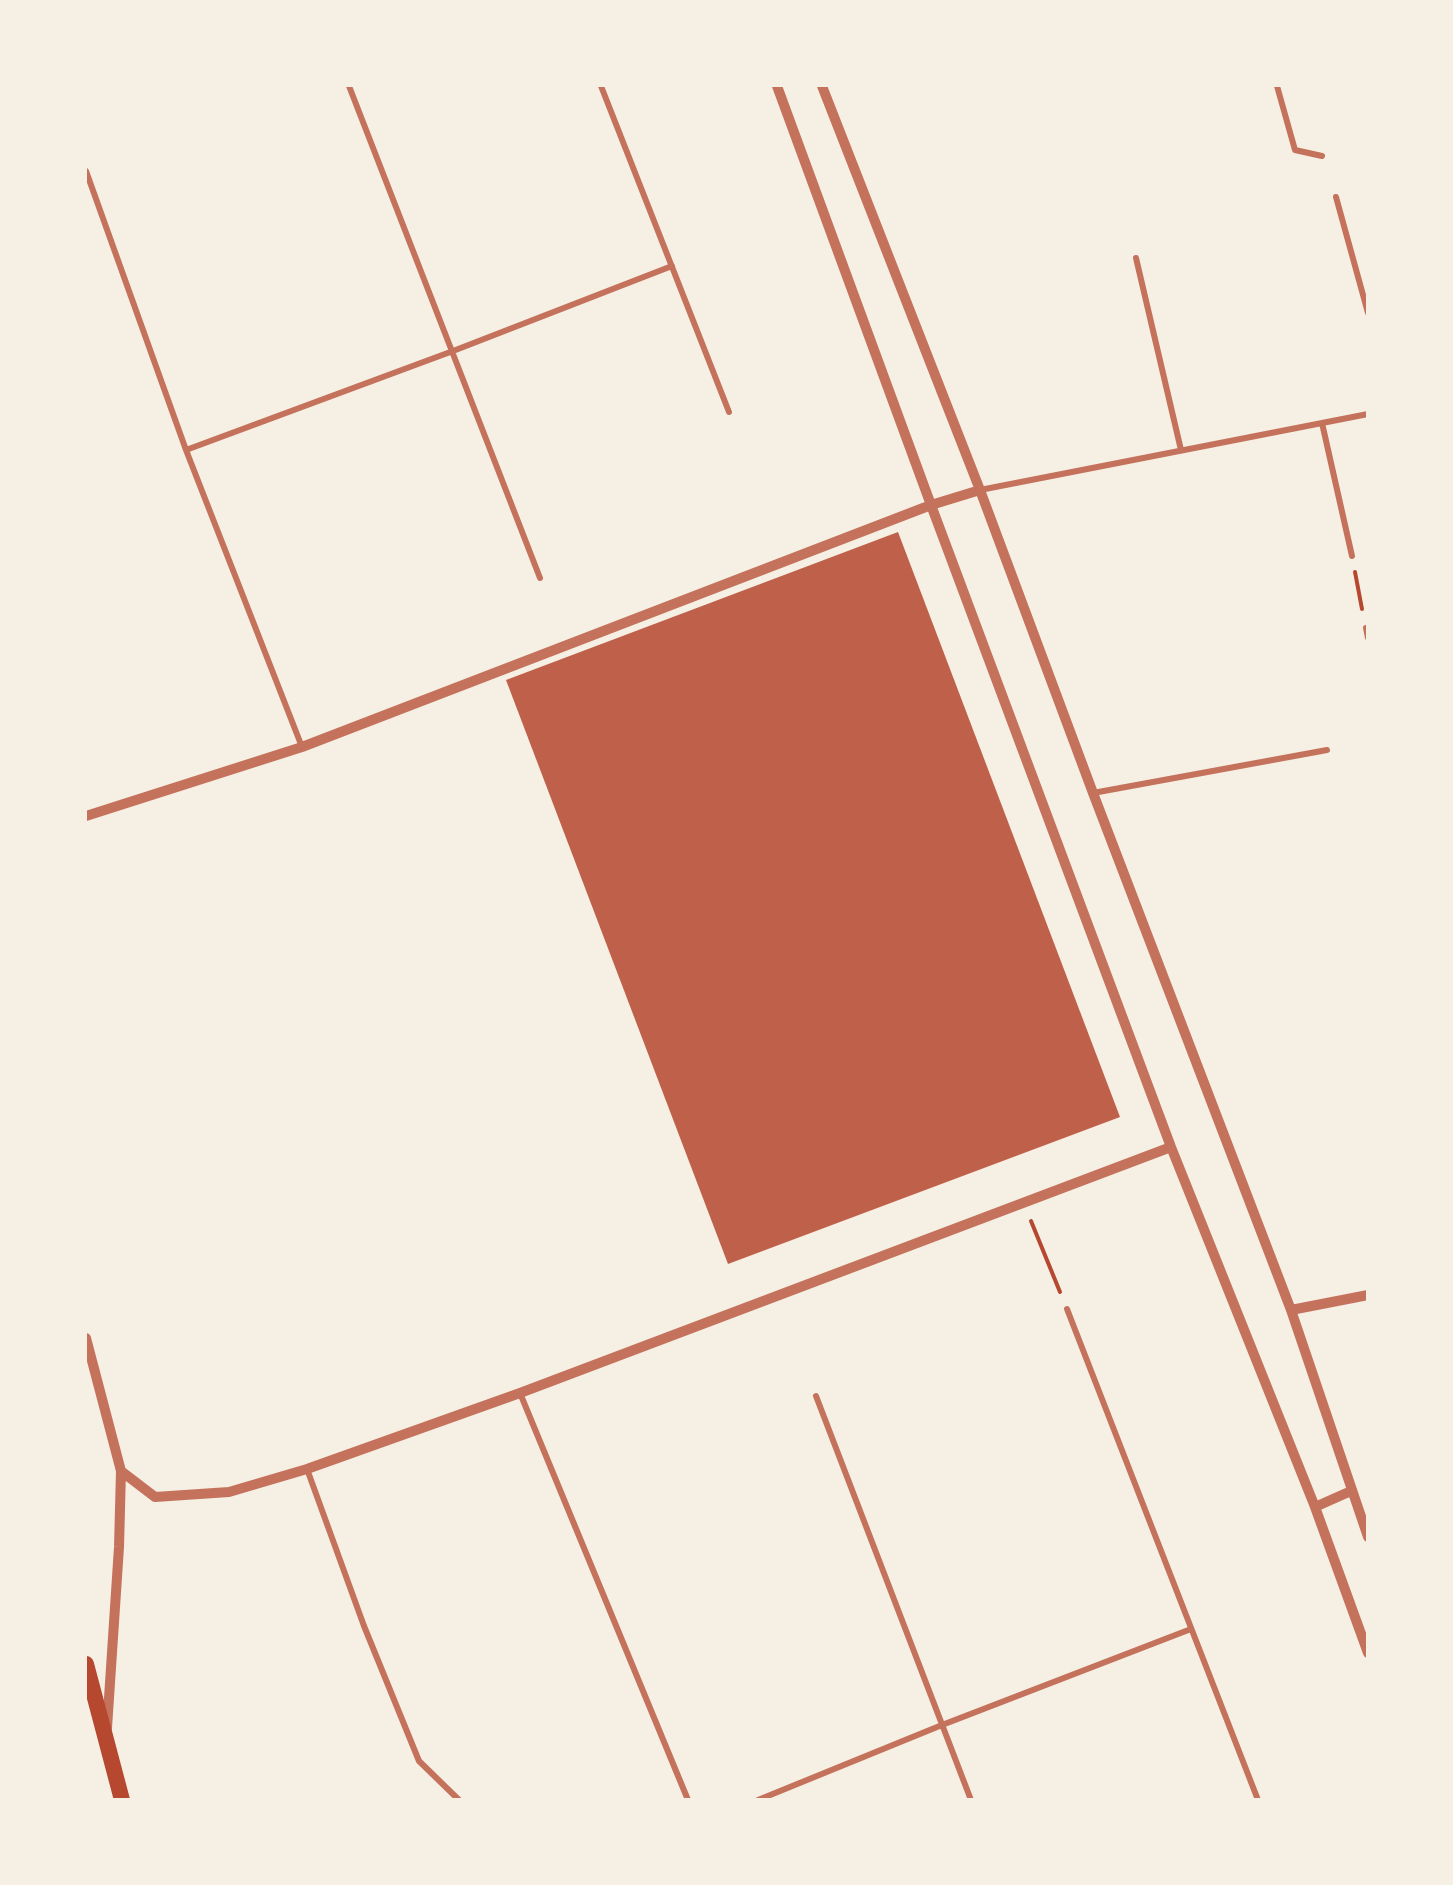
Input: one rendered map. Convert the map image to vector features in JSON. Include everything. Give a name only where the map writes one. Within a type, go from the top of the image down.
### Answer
[{"type":"highway","points":[[86,1664],[122,1800]]},
{"type":"street","points":[[349,86],[540,578]]},
{"type":"street","points":[[600,86],[729,412]]},
{"type":"street","points":[[777,86],[931,506],[1171,1147],[1315,1507],[1368,1653]]},
{"type":"street","points":[[822,86],[980,490],[1093,793],[1292,1311],[1368,1537]]},
{"type":"street","points":[[1277,86],[1295,150],[1322,156]]},
{"type":"street","points":[[86,171],[186,450],[302,747]]},
{"type":"street","points":[[1335,197],[1368,313]]},
{"type":"street","points":[[1137,258],[1181,450]]},
{"type":"street","points":[[186,450],[453,351],[672,266]]},
{"type":"street","points":[[86,816],[302,747],[931,506],[980,490],[1368,414]]},
{"type":"street","points":[[1322,423],[1352,556]]},
{"type":"street","points":[[1366,628],[1368,638]]},
{"type":"street","points":[[1093,793],[1326,750]]},
{"type":"street","points":[[121,1471],[155,1497],[229,1492],[307,1469],[520,1393],[1171,1147]]},
{"type":"street","points":[[1292,1311],[1368,1295]]},
{"type":"street","points":[[1067,1309],[1258,1800]]},
{"type":"street","points":[[86,1338],[121,1471],[119,1547],[106,1743]]},
{"type":"street","points":[[520,1393],[688,1800]]},
{"type":"street","points":[[816,1396],[971,1800]]},
{"type":"street","points":[[307,1469],[364,1626],[420,1761],[459,1800]]},
{"type":"street","points":[[1315,1507],[1351,1491]]},
{"type":"street","points":[[758,1800],[942,1725],[1191,1629]]},
{"type":"path","points":[[1352,556],[1366,628]]},
{"type":"path","points":[[1024,1204],[1067,1309]]},
{"type":"building","points":[[898,532],[1120,1117],[728,1264],[506,680]]}]
